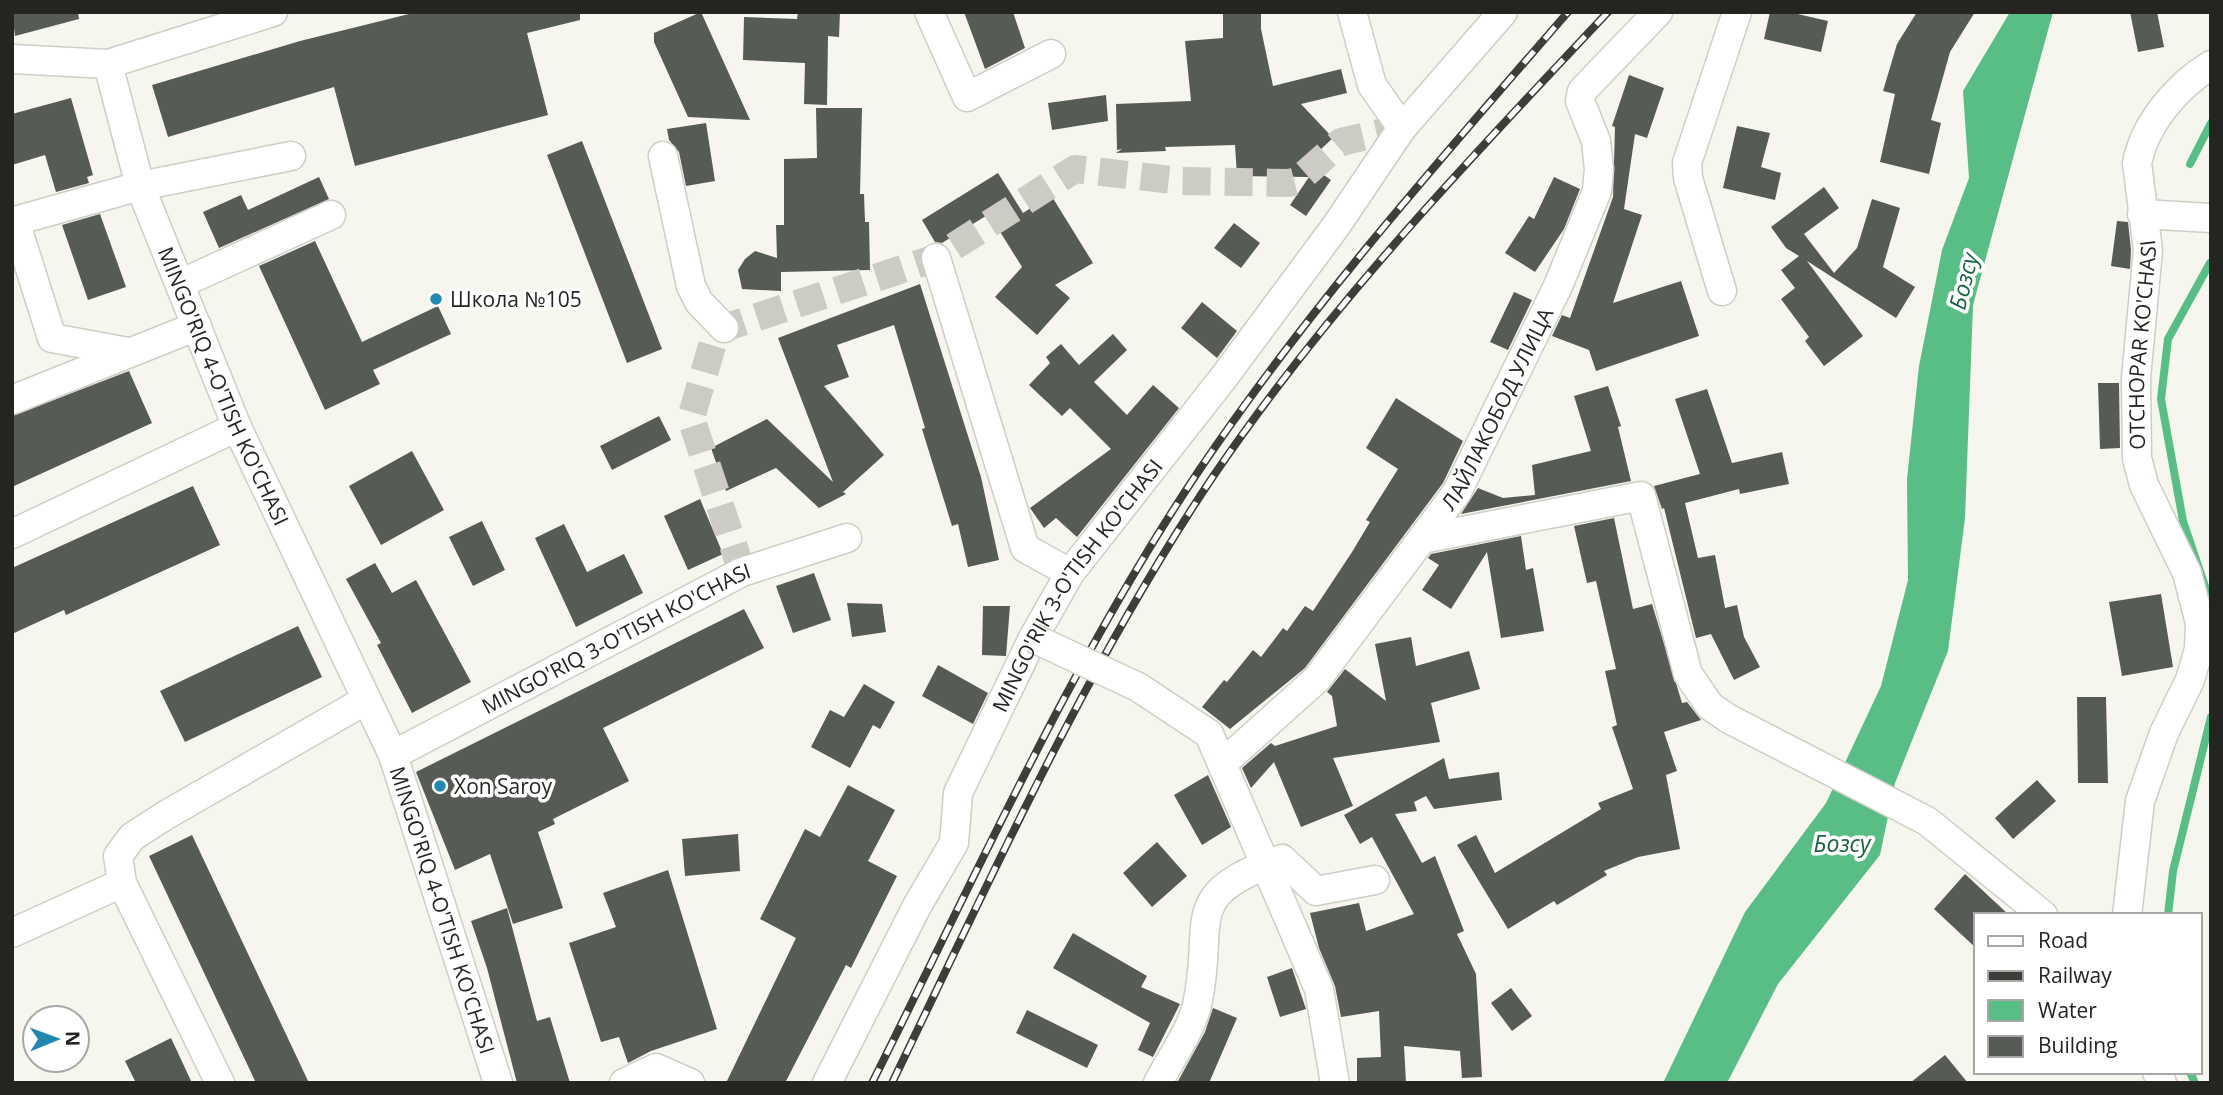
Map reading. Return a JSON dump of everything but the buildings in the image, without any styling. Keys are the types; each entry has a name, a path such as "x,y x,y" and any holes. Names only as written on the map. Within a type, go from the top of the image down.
{"street":[{"path":"12,59 108,64 273,12"},
{"path":"929,12 967,97 1051,54"},
{"path":"1352,12 1372,85 1402,128"},
{"name":"MINGO'RIK 3-O'TISH KO'CHASI","path":"827,1083 917,906 954,843 958,793 1032,638 1070,573 1240,355 1336,226 1402,128 1503,12"},
{"name":"ЛАЙЛАКОБОД УЛИЦА","path":"1223,763 1317,679 1457,492 1558,286 1597,191 1599,169 1596,141 1580,101 1582,91 1658,12"},
{"path":"1722,291 1688,178 1687,163 1737,12"},
{"name":"MINGO'RIQ 4-O'TISH KO'CHASI","path":"108,64 140,186 237,427 393,755 498,1083"},
{"name":"OTCHOPAR KO'CHASI","path":"2127,913 2140,801 2164,733 2190,680 2199,649 2200,623 2187,573 2144,485 2137,458 2136,378 2148,250 2137,163 2145,139 2176,94 2211,65"},
{"path":"128,352 52,338 15,221 140,186 291,156"},
{"path":"663,156 691,286 699,302 724,328"},
{"path":"2142,214 2211,218"},
{"path":"180,284 331,215"},
{"path":"936,258 1025,548 1070,573"},
{"path":"12,400 197,326"},
{"path":"12,534 237,427"},
{"path":"1422,538 1642,496 1688,674 1710,706 1729,719 1927,821 2041,913"},
{"name":"MINGO'RIQ 3-O'TISH KO'CHASI","path":"393,755 742,572 847,538"},
{"path":"1032,638 1138,687 1209,734 1319,989 1335,1083"},
{"path":"220,1083 122,883 118,856 132,837 366,700"},
{"path":"1158,1083 1196,1009 1204,965 1203,925 1210,902 1227,885 1264,865 1282,859 1315,891 1375,880"},
{"path":"12,933 122,883"},
{"path":"624,1083 656,1068 690,1083"}],"water":[{"name":"Бозсу","path":"2010,12 2053,12 1973,305 1965,518 1948,651 1895,783 1880,855 1778,984 1727,1083 1663,1083 1745,912 1826,803 1881,686 1908,580 1907,479 1919,366 1942,250 1969,178 1963,91"}],"waterway":[{"path":"2190,164 2211,123"},
{"path":"2210,263 2168,339 2161,399 2183,521 2211,604"},
{"path":"2168,913 2173,871 2211,717"},
{"path":"2191,1074 2195,1083"}],"tunnel":[{"path":"742,572 691,418 714,339 724,328 936,258 1075,169 1181,181 1289,183 1297,181 1341,142 1402,128"}],"railway":[{"path":"872,1083 987,848 1067,693 1153,542 1200,469 1331,292 1568,12"},
{"path":"892,1083 1003,852 1081,699 1122,624 1212,478 1256,415 1351,295 1452,180 1608,12"}],"place":[{"name":"Школа №105","path":"436,299"},
{"name":"Xon Saroy","path":"440,786"}]}
